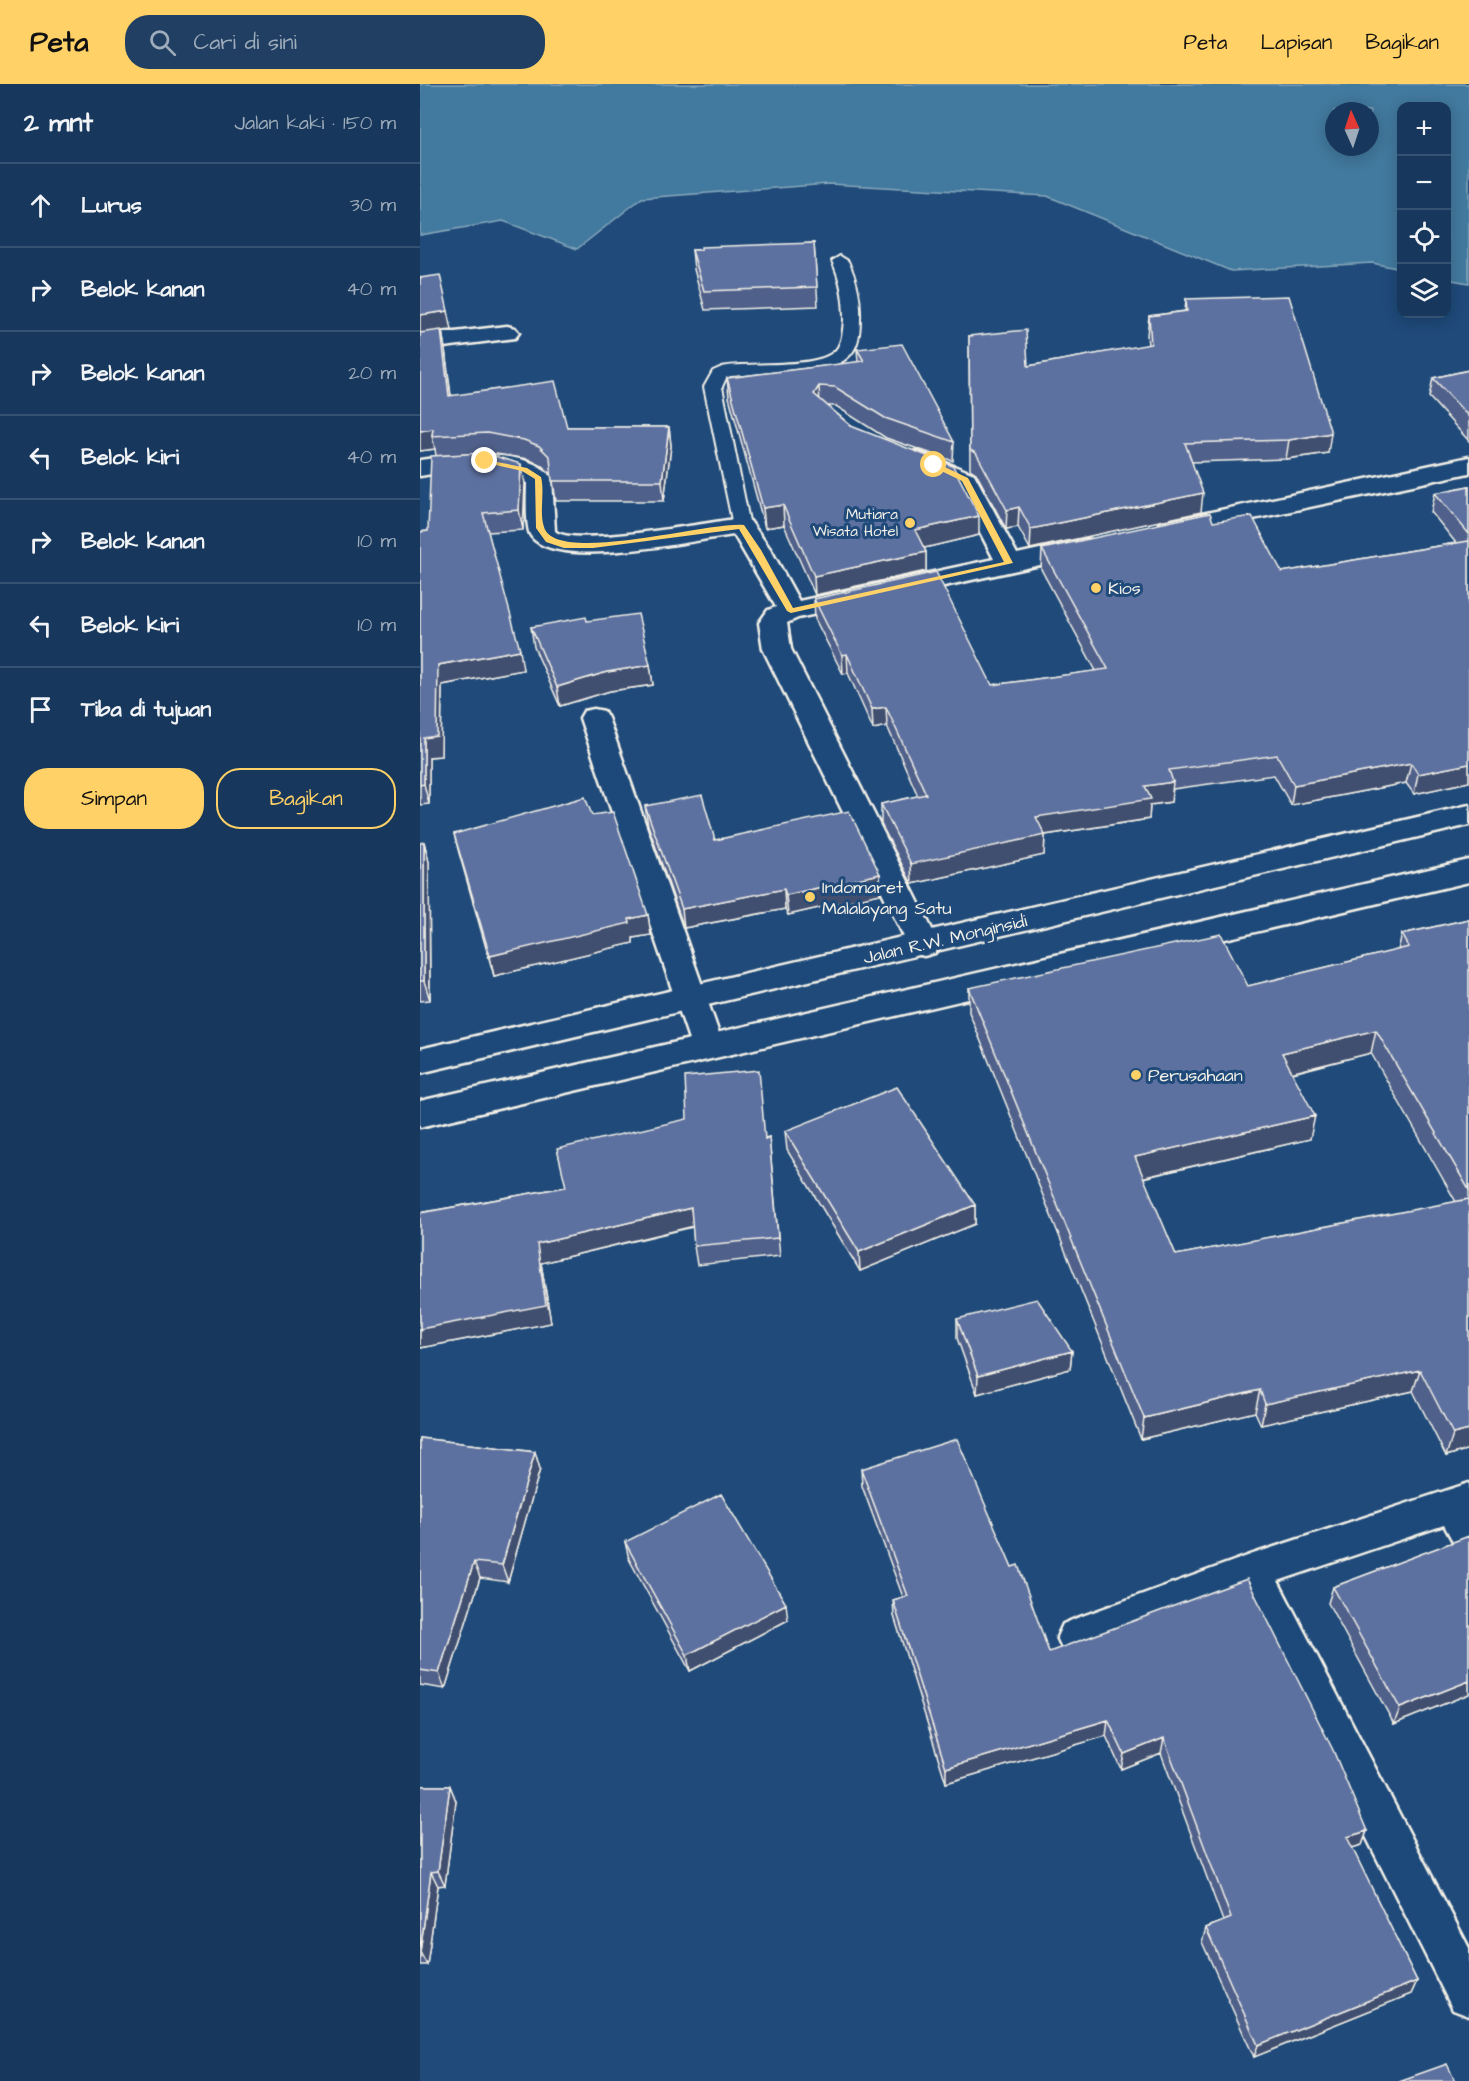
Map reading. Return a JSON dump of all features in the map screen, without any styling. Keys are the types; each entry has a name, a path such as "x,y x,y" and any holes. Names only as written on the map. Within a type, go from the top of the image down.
{"main road":[{"path":"420,344 507,333"},
{"path":"893,452 955,472 965,479 1009,563"},
{"path":"420,468 485,461 524,469 538,478 542,533 549,540 564,546 593,546 741,526 758,550 791,611"},
{"path":"1147,534 1469,465"},
{"path":"924,945 777,649 773,623 778,616 791,611 1112,541"},
{"path":"594,718 707,1045"},
{"name":"Jalan R.W. Monginsidi","path":"435,1057 690,996 924,945 1469,815"},
{"path":"435,1110 707,1045 1469,871"},
{"path":"1077,1637 1253,1572 1464,1512"},
{"path":"1253,1572 1469,1994"}],"lane":[{"path":"741,526 715,404 715,381 719,375 728,371 820,364 835,360 845,351 852,327 853,294 840,261"}],"water":[{"path":"420,84 1469,84 1469,283 1451,280 1451,102 1397,102 1397,268 1372,263 1231,271 1047,196 829,184 642,198 577,249 503,221 420,235"}],"building":[{"path":"814,243 817,287 704,291 692,250 701,250 701,247"},
{"path":"440,275 448,311 420,315 420,278"},
{"path":"1289,296 1331,433 1289,440 1185,443 1203,493 1031,529 1019,507 1007,510 976,453 970,450 969,336 1026,330 1028,366 1151,344 1149,316 1187,311 1186,299"},
{"path":"441,330 449,396 555,381 567,427 669,427 662,481 552,481 550,457 539,446 524,440 487,433 432,436 433,429 420,431 420,333"},
{"path":"902,344 954,442 885,418 835,387 819,386 814,394 851,426 953,466 979,516 915,530 926,552 814,576 783,505 763,508 727,378 864,361 857,349"},
{"path":"1469,370 1469,417 1433,378"},
{"path":"484,453 521,464 519,510 483,513 520,650 438,665 437,736 424,738 424,784 420,785 420,532 428,531 431,456"},
{"path":"1469,486 1469,534 1435,493"},
{"path":"1210,513 1213,522 1252,516 1282,572 1469,541 1469,764 1418,774 1411,763 1294,785 1277,755 1169,770 1173,782 1145,786 1151,799 1036,817 1045,835 911,864 881,804 926,794 886,707 872,709 847,654 842,655 814,599 936,572 992,685 1108,669 1042,549"},
{"path":"638,614 650,665 607,672 557,687 531,627 586,617 587,621"},
{"path":"702,795 715,840 849,811 880,874 786,895 784,889 682,909 645,806"},
{"path":"585,797 592,815 613,812 648,915 629,919 630,923 490,956 454,834"},
{"path":"424,842 424,981 420,981 420,843"},
{"path":"1469,919 1469,1190 1376,1030 1282,1053 1315,1116 1135,1157 1176,1255 1469,1199 1469,1430 1453,1434 1420,1370 1265,1404 1260,1390 1144,1418 969,988 1221,934 1248,986 1409,947 1402,934"},
{"path":"759,1070 765,1139 769,1137 778,1238 694,1246 691,1208 537,1244 546,1305 420,1329 420,1213 566,1187 557,1149 687,1119 685,1077"},
{"path":"897,1087 975,1205 859,1252 785,1131"},
{"path":"1037,1299 1072,1351 978,1376 957,1319"},
{"path":"420,1438 535,1452 502,1565 474,1562 439,1673 420,1670"},
{"path":"957,1439 1012,1567 1018,1565 1049,1652 1247,1579 1333,1750 1367,1831 1347,1837 1417,1981 1258,2045 1206,1928 1231,1918 1164,1738 1124,1754 1108,1720 946,1768 893,1600 908,1596 861,1469"},
{"path":"721,1494 786,1604 687,1655 625,1542"},
{"path":"1469,1536 1469,1681 1400,1708 1333,1587"},
{"path":"420,1786 450,1786 438,1871 431,1872 420,1952"},
{"path":"1447,2064 1455,2081 1399,2081"}],"place":[{"name":"Mutiara Wisata Hotel","path":"910,523"},
{"name":"Kios","path":"1096,588"},
{"name":"Indomaret Malalayang Satu","path":"810,897"},
{"name":"Perusahaan","path":"1136,1075"}],"route":[{"path":"485,461 524,469 538,478 540,528 549,540 564,546 593,546 741,526 758,550 791,611 1009,563 965,479 955,472 934,465"}]}
